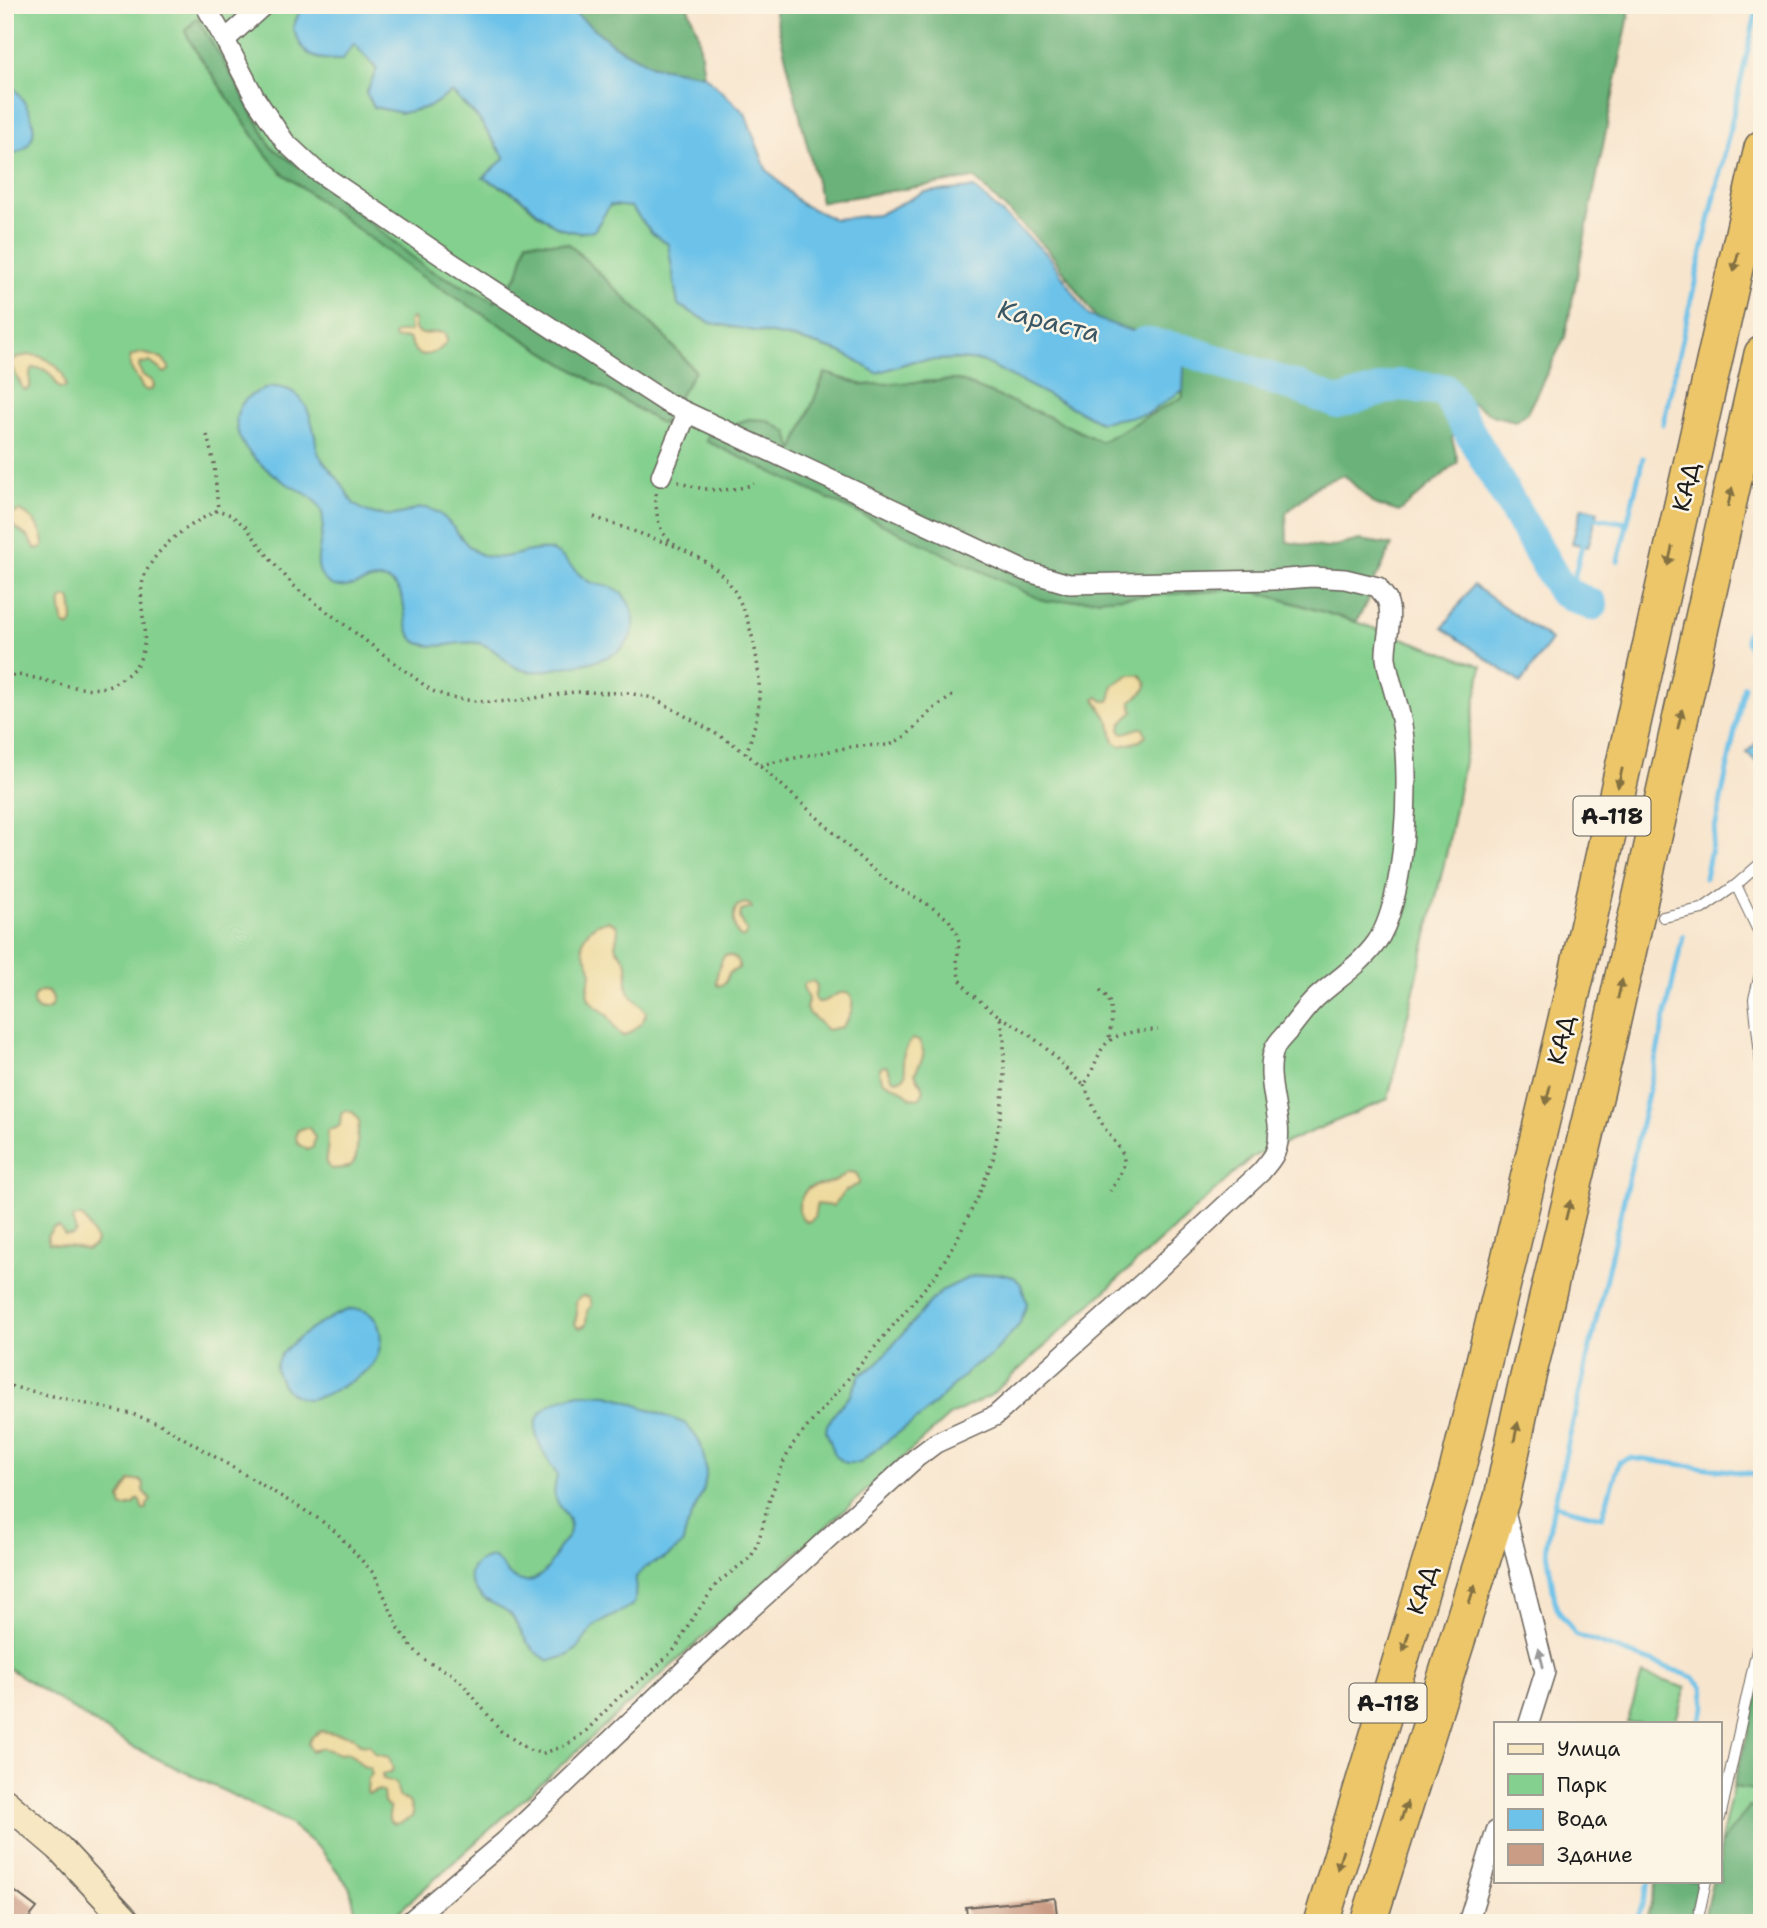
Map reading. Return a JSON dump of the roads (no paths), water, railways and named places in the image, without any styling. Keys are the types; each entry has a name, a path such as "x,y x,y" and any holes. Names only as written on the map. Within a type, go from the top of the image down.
{"highway":[{"name":"КАД","path":"1321,1923 1450,1496 1490,1338 1577,973 1762,148"},
{"name":"КАД","path":"1368,1923 1502,1499 1522,1402 1605,1056 1762,354"}],"main road":[{"path":"5,1802 60,1848 129,1923"}],"street":[{"path":"205,5 255,98 285,142 314,169 474,278 667,403 687,413 1025,571 1069,584 1312,577 1345,579 1378,587 1388,601 1387,660 1402,722 1407,758 1406,805 1396,887 1387,922 1376,943 1355,966 1315,999 1274,1048 1270,1065 1279,1133 1276,1151 1261,1172 995,1416 936,1443 916,1458 714,1642 505,1841 408,1923"},
{"path":"225,40 264,5"},
{"path":"661,475 687,413"},
{"path":"1502,1499 1545,1672 1529,1722"},
{"path":"1468,1923 1494,1838"}],"lane":[{"path":"1662,917 1702,909 1737,885 1762,862"},
{"path":"1737,885 1762,939"},
{"path":"1762,966 1754,999 1762,1073"},
{"path":"1722,1809 1762,1627"},
{"path":"1697,1923 1706,1882"}],"water":[{"path":"302,5 565,5 615,46 652,66 704,75 745,113 766,169 801,204 834,219 878,215 924,192 974,188 1049,256 1089,316 1185,350 1183,390 1147,414 1100,422 982,361 913,361 877,373 841,352 798,339 711,323 678,305 668,244 652,233 631,207 610,205 594,231 580,232 560,228 514,193 483,178 505,158 478,118 452,92 429,107 402,113 374,107 366,93 377,69 354,44 342,60 316,58 305,51 293,28"},
{"path":"5,77 29,110 34,129 32,139 26,147 5,157"},
{"path":"271,387 290,390 307,408 320,457 354,504 368,512 381,515 400,514 420,508 430,509 445,518 470,547 485,556 502,557 540,550 560,555 584,579 616,589 626,598 632,608 634,624 625,645 608,657 597,660 537,672 527,671 514,666 492,649 478,643 431,646 415,641 410,635 400,592 388,581 371,580 344,587 327,582 318,566 323,525 319,506 308,495 284,482 259,462 244,445 236,426 239,410 245,400"},
{"path":"1582,507 1598,511 1588,547 1572,543"},
{"path":"1473,585 1551,640 1521,683 1443,628"},
{"path":"1762,736 1762,767 1747,753"},
{"path":"995,1273 1014,1277 1021,1284 1027,1304 1019,1325 990,1357 973,1366 923,1415 860,1463 846,1463 836,1457 826,1431 827,1425 850,1396 860,1375 876,1365 943,1290 970,1277"},
{"path":"351,1309 370,1314 379,1327 381,1343 372,1365 353,1380 318,1397 305,1399 289,1392 277,1372 279,1358 307,1332"},
{"path":"580,1394 619,1398 686,1424 700,1442 706,1476 682,1545 664,1559 645,1568 636,1577 635,1602 594,1626 578,1648 569,1655 550,1661 532,1648 508,1612 480,1595 470,1576 473,1566 492,1557 511,1576 518,1580 532,1580 549,1566 567,1537 570,1530 569,1521 554,1494 557,1475 540,1446 536,1424 539,1416 551,1404"}],"waterway":[{"path":"1663,424 1758,5"},
{"name":"Караста","path":"1144,343 1185,350 1338,403 1398,385 1445,390 1562,591 1592,605"},
{"path":"1618,561 1643,458"},
{"path":"1596,518 1627,523"},
{"path":"1570,595 1582,545"},
{"path":"1705,878 1744,686"},
{"path":"1683,936 1546,1546 1556,1607 1575,1634 1693,1677 1703,1687 1705,1705 1699,1722"},
{"path":"1554,1505 1602,1517 1619,1462 1630,1458 1762,1475"},
{"path":"1636,1923 1650,1882"}]}
